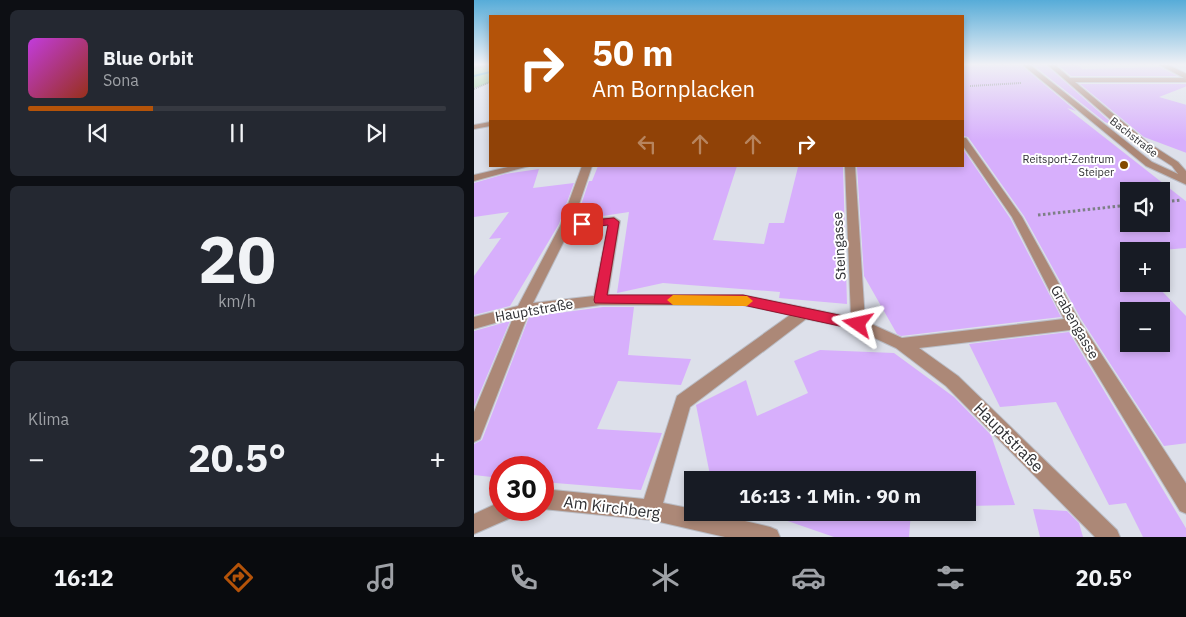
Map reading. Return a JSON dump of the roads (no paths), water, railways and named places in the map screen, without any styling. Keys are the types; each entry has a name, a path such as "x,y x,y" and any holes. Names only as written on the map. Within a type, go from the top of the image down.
{"street":[{"name":"Bachstraße","path":"1056,90 1149,164 1186,181"},
{"name":"Bachstraße","path":"1082,90 1144,144 1175,164 1186,181"},
{"path":"474,127 489,124"},
{"name":"Grabengasse","path":"964,141 1017,217 1074,324 1186,504"},
{"path":"474,178 521,167"},
{"path":"474,433 522,310 566,226 588,167"},
{"name":"Steingasse","path":"850,167 858,324"},
{"path":"566,226 614,222 600,300"},
{"name":"Hauptstraße","path":"474,323 522,310 600,300 743,300 858,324 901,344 952,381 1110,537"},
{"path":"651,510 683,402 804,313"},
{"path":"901,344 1074,324"},
{"name":"Am Kirchberg","path":"554,500 651,510 770,537"},
{"path":"474,524 489,517"}],"place":[{"name":"Reitsport-Zentrum Steiper","path":"1124,165"}]}
